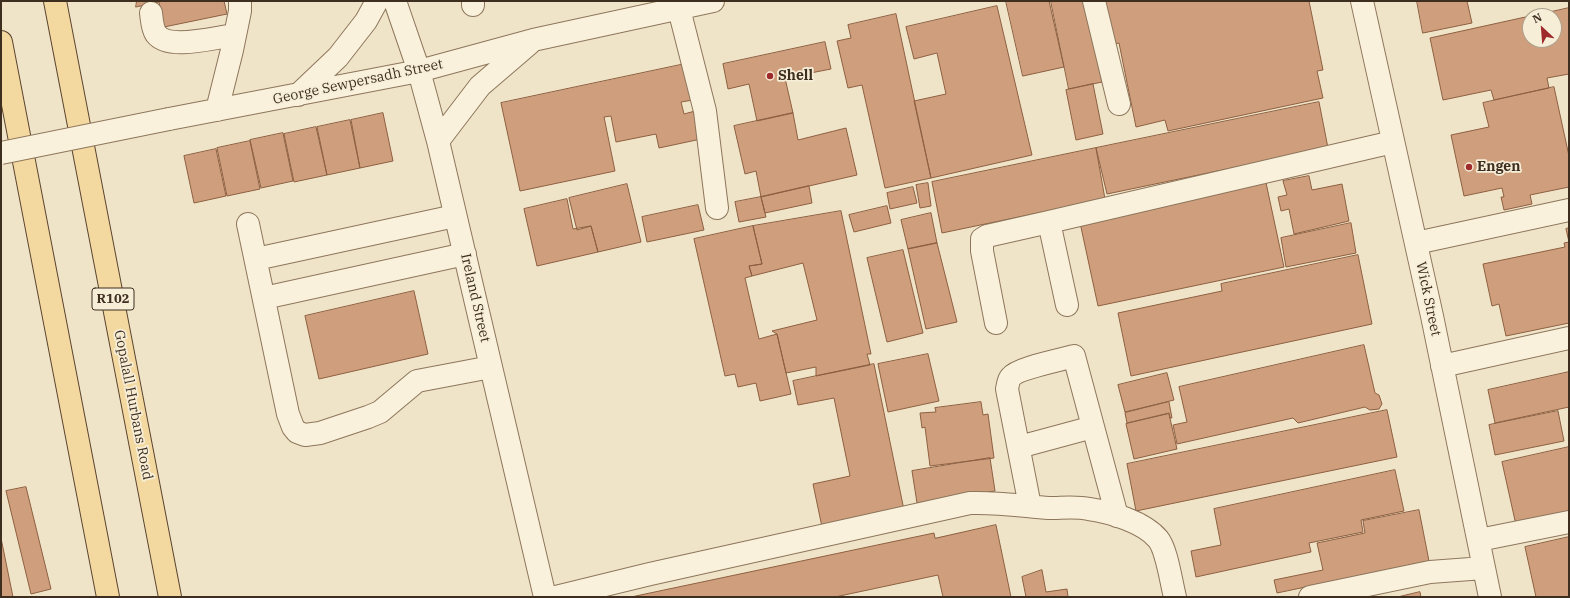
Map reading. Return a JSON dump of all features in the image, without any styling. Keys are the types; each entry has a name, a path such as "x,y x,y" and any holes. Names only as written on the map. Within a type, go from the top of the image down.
{"main road":[{"name":"Gopalall Hurbans Road","path":"55,1 170,597"},
{"path":"1,42 108,597"}],"street":[{"path":"217,110 240,11 240,1"},
{"path":"298,95 338,57 366,21 377,1"},
{"name":"Ireland Street","path":"395,1 419,71 438,141 545,597"},
{"name":"George Sewpersadh Street","path":"1,153 419,71 533,40 713,1"},
{"path":"1094,1 1119,104"},
{"name":"Wick Street","path":"1362,1 1416,243 1490,597"},
{"path":"679,9 706,111 717,208"},
{"path":"151,13 153,27 156,34 161,39 168,42 178,43 235,34"},
{"path":"438,141 480,86 533,40"},
{"path":"996,323 982,251 982,239 987,236 1393,142"},
{"path":"1416,243 1569,210"},
{"path":"256,258 455,216"},
{"path":"1049,222 1068,306"},
{"path":"248,224 288,414 293,427 297,432 305,435 320,433 368,418 380,412 417,382 491,367"},
{"path":"264,298 465,254"},
{"path":"1442,366 1569,338"},
{"path":"1030,506 1007,389 1010,377 1019,371 1074,356 1117,516"},
{"path":"1019,447 1093,427"},
{"path":"556,597 650,574 970,503 991,502 1030,506 1088,508 1117,516 1139,525 1158,539 1163,548 1175,597"},
{"path":"1479,540 1569,522"},
{"path":"1310,597 1430,572 1484,568"}],"building":[{"path":"137,1 224,1 227,14 164,27 159,2 136,7"},
{"path":"1006,1 1049,1 1064,67 1023,76"},
{"path":"1051,1 1085,1 1102,82 1069,89"},
{"path":"1100,1 1309,1 1323,70 1317,71 1323,98 1168,131 1165,120 1136,127 1119,43 1109,45"},
{"path":"1417,1 1467,1 1472,23 1423,33"},
{"path":"997,6 1032,155 931,178 914,101 946,94 937,53 914,59 906,27"},
{"path":"1569,8 1569,74 1547,78 1549,88 1494,100 1491,90 1443,100 1430,38 1522,18 1522,48 1562,48 1562,10"},
{"path":"896,14 931,178 885,188 862,85 848,88 837,41 851,38 848,25"},
{"path":"825,42 831,69 785,78 793,113 757,121 749,84 728,89 723,64"},
{"path":"685,64 693,100 681,102 684,114 695,111 701,139 659,148 656,134 616,142 611,116 604,117 615,171 520,191 501,103"},
{"path":"1093,84 1103,134 1076,140 1066,90"},
{"path":"1554,87 1569,156 1569,187 1530,195 1532,204 1504,210 1501,197 1504,197 1502,188 1464,196 1451,135 1489,127 1483,103"},
{"path":"1319,102 1328,148 1107,194 1096,148"},
{"path":"383,113 393,161 360,168 351,120"},
{"path":"793,113 798,140 846,128 857,175 761,197 756,171 745,174 734,126"},
{"path":"350,120 360,168 327,175 317,127"},
{"path":"316,127 327,175 294,182 284,134"},
{"path":"283,133 293,181 261,188 250,140"},
{"path":"250,141 260,189 227,196 217,148"},
{"path":"1096,148 1105,199 942,233 932,182"},
{"path":"216,149 226,196 194,203 184,156"},
{"path":"1309,176 1312,190 1342,184 1349,221 1294,234 1289,209 1281,211 1278,197 1287,195 1283,181"},
{"path":"1265,178 1284,267 1098,306 1079,218"},
{"path":"928,183 931,206 920,208 916,185"},
{"path":"627,184 641,242 598,252 591,226 577,230 569,198"},
{"path":"809,186 812,203 765,213 761,197"},
{"path":"913,187 917,203 890,209 887,193"},
{"path":"761,197 766,217 739,222 735,202"},
{"path":"567,199 573,229 591,226 598,252 537,266 524,209"},
{"path":"698,205 704,230 647,242 642,217"},
{"path":"887,206 891,223 854,232 849,215"},
{"path":"841,211 871,354 867,354 870,365 816,376 816,367 786,373 777,334 772,331 817,320 803,263 752,276 749,266 762,264 753,226"},
{"path":"931,213 937,243 908,249 901,220"},
{"path":"1351,223 1356,253 1286,267 1281,238"},
{"path":"753,226 762,264 749,266 752,276 745,278 759,339 777,334 791,394 760,401 756,383 738,387 735,374 725,376 694,239"},
{"path":"1569,228 1569,242 1566,229"},
{"path":"1569,242 1569,323 1506,336 1499,304 1492,306 1483,264 1565,247 1564,243"},
{"path":"937,243 957,322 926,329 908,249"},
{"path":"903,250 923,333 887,342 867,258"},
{"path":"1358,255 1372,324 1131,376 1118,313 1222,291 1221,284"},
{"path":"414,291 428,354 319,379 305,316"},
{"path":"1364,345 1375,393 1379,395 1382,404 1379,409 1370,410 1365,407 1298,423 1293,418 1177,444 1173,425 1187,422 1179,387"},
{"path":"928,354 939,401 888,412 878,364"},
{"path":"874,364 904,510 822,527 813,484 850,476 834,398 798,405 793,381"},
{"path":"1569,372 1569,407 1495,423 1488,390"},
{"path":"1167,373 1174,400 1125,412 1118,385"},
{"path":"981,402 983,415 988,414 994,458 930,466 925,427 922,428 920,413 936,412 935,408"},
{"path":"1169,402 1172,418 1170,418 1169,413 1127,423 1125,413"},
{"path":"1387,410 1397,457 1136,511 1127,464"},
{"path":"1558,411 1564,441 1495,455 1489,425"},
{"path":"1169,414 1177,449 1134,459 1126,424"},
{"path":"1569,447 1569,514 1516,525 1502,462"},
{"path":"990,458 995,491 917,503 912,471"},
{"path":"1395,470 1404,511 1361,520 1363,532 1309,543 1311,552 1196,577 1191,551 1221,545 1214,509"},
{"path":"26,487 51,589 31,594 6,491"},
{"path":"1419,510 1429,561 1277,593 1274,580 1323,570 1317,543 1365,533 1363,521"},
{"path":"996,525 1011,597 943,597 938,575 835,597 631,597 934,533 935,538"},
{"path":"1569,537 1569,597 1536,597 1525,547"},
{"path":"1,538 13,597 1,597"},
{"path":"1042,570 1046,592 1067,589 1068,597 1026,597 1022,577"},
{"path":"1420,592 1421,597 1398,597"}],"place":[{"name":"Shell","path":"770,76"},
{"name":"Engen","path":"1469,167"}]}
